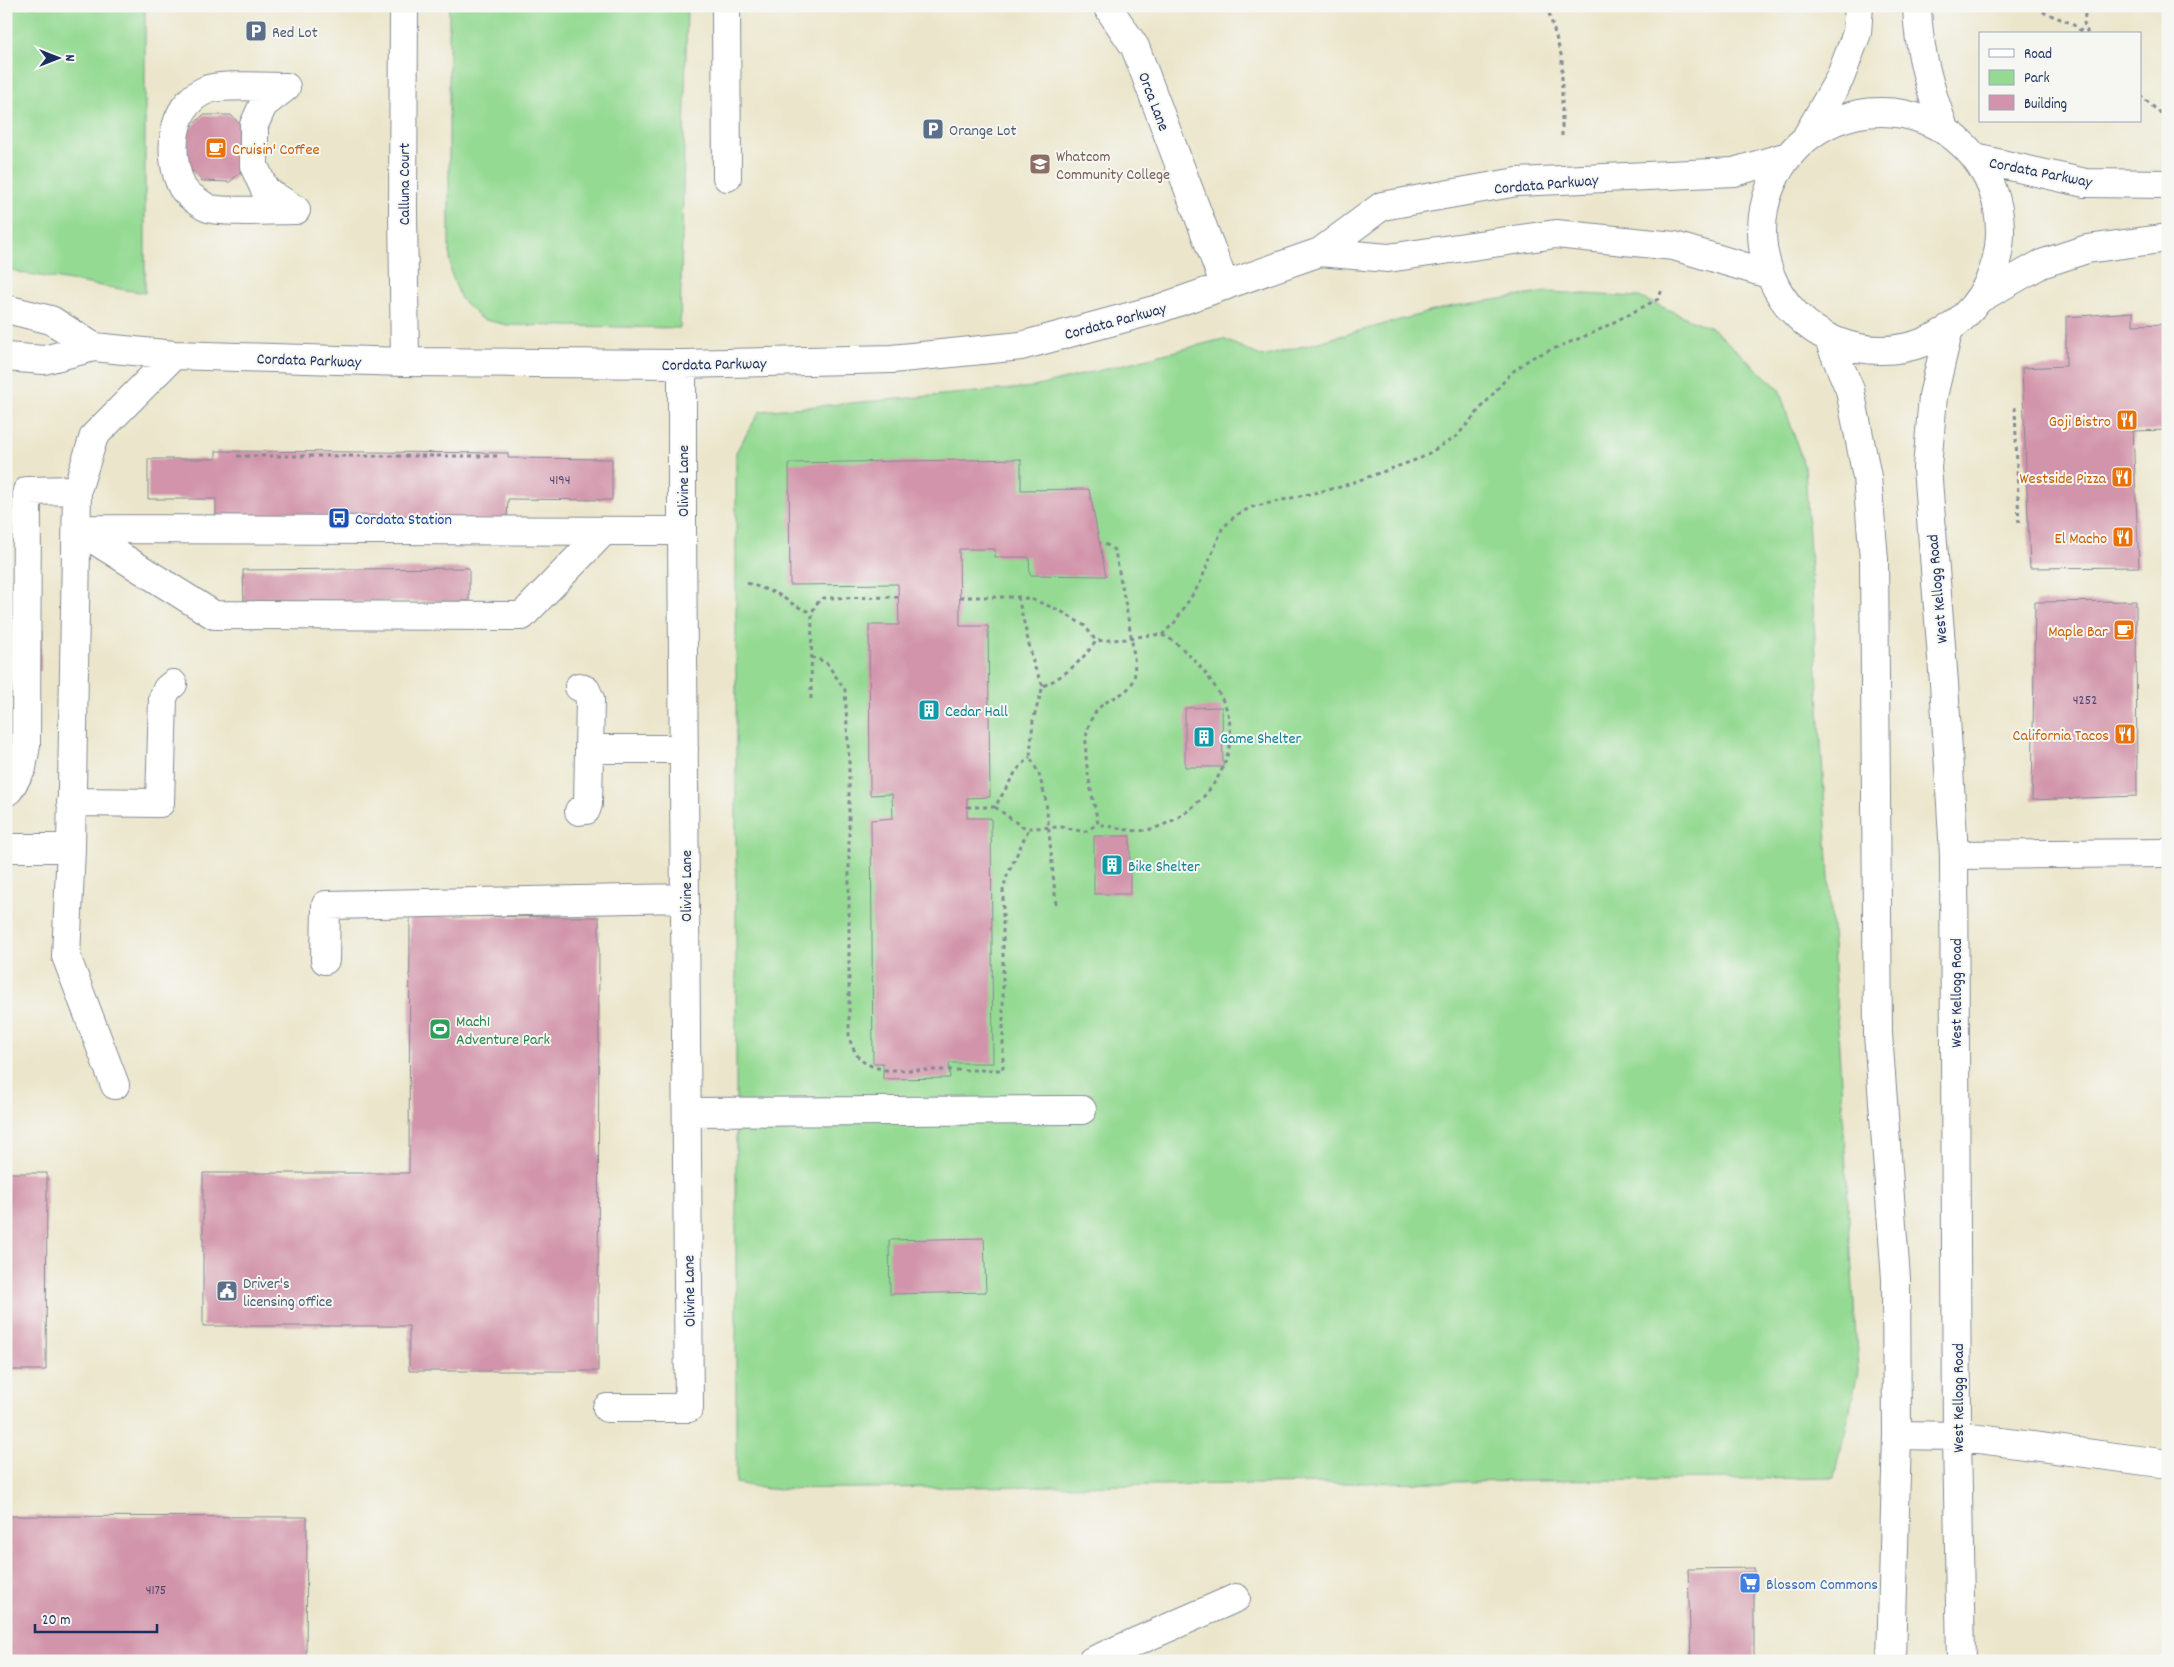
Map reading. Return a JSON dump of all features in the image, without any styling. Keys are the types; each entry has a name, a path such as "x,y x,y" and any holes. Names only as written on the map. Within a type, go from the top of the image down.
{"street":[{"name":"Calluna Court","path":"404,6 403,211 405,362"},
{"path":"726,6 727,177"},
{"name":"Orca Lane","path":"1107,6 1135,48 1225,286"},
{"path":"1859,6 1857,33 1840,78 1772,182 1763,213 1762,244 1770,274 1793,312 1828,338 1859,348 1890,350 1921,343 1949,328 1979,299 2041,264 2087,249 2168,238"},
{"path":"1917,6 1919,43 1932,95 1945,131"},
{"path":"286,87 263,105 254,125 254,166 265,190 296,210 209,208 182,189 175,165 173,132 186,104 206,89 286,87"},
{"path":"1797,146 1832,122 1860,113 1880,112 1919,118 1945,131 1962,143 1975,158 1993,191 2000,228 1995,265 1979,299"},
{"name":"Cordata Parkway","path":"6,357 44,360 94,347 174,354 405,362 682,364 892,359 1020,346 1158,309 1320,252 1382,206 1517,182 1734,172 1797,146"},
{"name":"Cordata Parkway","path":"1975,158 2085,182 2168,184"},
{"name":"Cordata Parkway","path":"1320,252 1388,258 1556,234 1674,246 1770,274"},
{"name":"Cordata Parkway","path":"6,310 52,320 94,347"},
{"name":"West Kellogg Road","path":"1949,328 1933,396 1927,468 1944,683 1954,855 1957,1436 1961,1661"},
{"path":"1828,338 1850,390 1867,477 1874,559 1878,1034 1896,1279 1897,1435 1891,1661"},
{"path":"115,1085 66,956 77,490 94,436 174,354"},
{"name":"Olivine Lane","path":"607,1408 689,1408 682,364"},
{"path":"6,792 22,768 26,745 27,490 77,490"},
{"path":"77,529 682,532"},
{"path":"77,529 214,615 423,616 522,616 604,531"},
{"path":"71,802 160,802 162,698 167,689 173,684"},
{"path":"579,687 586,690 590,698 588,804 586,810 579,811"},
{"path":"590,748 684,749"},
{"path":"6,848 70,848"},
{"path":"1954,855 2168,853"},
{"path":"325,960 326,905 685,898"},
{"path":"687,1112 1082,1110"},
{"path":"1897,1435 1957,1436 2168,1464"},
{"path":"1092,1661 1236,1598"}],"path":[{"path":"1547,6 1562,58 1562,136"},
{"path":"2037,6 2046,13 2071,23 2083,32"},
{"path":"2086,6 2084,23 2086,32"},
{"path":"2142,97 2168,120"},
{"path":"1162,635 1175,622 1200,583 1222,529 1236,515 1252,507 1340,487 1421,458 1457,436 1511,374 1531,358 1595,332 1658,299 1662,290"},
{"path":"2015,407 2019,527"},
{"path":"237,456 501,456"},
{"path":"1098,824 1085,744 1093,715 1100,706 1120,696 1128,689 1134,678 1135,666 1114,551 1110,546 1100,543"},
{"path":"746,583 776,593 796,606 812,613"},
{"path":"811,699 812,613 816,604 824,598 898,597"},
{"path":"960,597 1018,597 1059,610 1085,626 1096,641"},
{"path":"1018,597 1034,666 1043,686 1034,720 1030,757 1039,774 1046,801 1056,904"},
{"path":"967,807 995,807 1021,826 1029,828 1064,827 1084,832 1098,824 1150,830 1167,823 1195,806 1211,788 1226,762 1231,737 1228,713 1215,687 1196,662 1180,646 1162,635 1096,641"},
{"path":"1043,686 1073,668 1086,656 1096,641"},
{"path":"811,657 826,662 845,690 849,761 850,1038 856,1055 866,1066 885,1070 1004,1070 1004,891 1006,878 1029,828"},
{"path":"995,807 1016,771 1030,757"}],"green space":[{"path":"6,6 145,6 145,293 22,273 6,268"},
{"path":"449,6 687,6 680,328 508,325 481,319 461,299 451,273 449,246"},
{"path":"1547,292 1639,297 1713,329 1779,389 1805,469 1858,1372 1835,1478 768,1489 736,1483 736,452 760,411 1034,387 1223,339 1263,357 1448,307"}],"building":[{"path":"203,115 231,115 250,135 250,162 230,182 202,181 183,161 184,134"},
{"path":"2133,312 2133,325 2168,324 2168,430 2133,431 2139,567 2030,568 2022,368 2066,366 2066,317"},
{"path":"216,451 508,453 508,458 612,459 612,500 508,499 507,520 216,519 216,499 148,499 148,459 216,459"},
{"name":"Cedar Hall","path":"1021,459 1021,490 1089,489 1106,576 1030,575 1029,557 995,557 995,549 959,549 960,626 988,626 990,797 967,798 967,818 991,818 993,1063 949,1063 950,1078 883,1079 883,1063 873,1063 871,820 893,818 892,794 870,795 869,625 899,625 898,584 790,585 789,463"},
{"path":"469,568 469,601 244,603 243,570"},
{"path":"2136,601 2137,796 2032,800 2035,602"},
{"path":"6,632 41,632 41,671 6,671"},
{"name":"Game Shelter","path":"1222,707 1223,767 1185,767 1185,708"},
{"name":"Bike Shelter","path":"1094,836 1130,836 1130,894 1094,894"},
{"path":"410,916 599,917 598,1371 409,1371 409,1326 203,1326 203,1173 409,1173"},
{"path":"6,1173 47,1173 46,1370 6,1370"},
{"path":"984,1238 986,1292 890,1294 889,1240"},
{"path":"6,1516 307,1517 306,1661 6,1661"},
{"path":"1754,1568 1754,1661 1691,1661 1688,1569"}],"place":[{"name":"Red Lot","path":"256,31"},
{"name":"Orange Lot","path":"933,129"},
{"name":"Cruisin' Coffee","path":"216,148"},
{"name":"Whatcom Community College","path":"1040,164"},
{"name":"Goji Bistro","path":"2127,420"},
{"name":"Westside Pizza","path":"2122,477"},
{"name":"Cordata Station","path":"339,518"},
{"name":"El Macho","path":"2123,537"},
{"name":"Maple Bar","path":"2124,630"},
{"name":"Cedar Hall","path":"929,710"},
{"name":"California Tacos","path":"2125,734"},
{"name":"Game Shelter","path":"1204,737"},
{"name":"Bike Shelter","path":"1112,865"},
{"name":"Mach1 Adventure Park","path":"440,1029"},
{"name":"Driver's licensing office","path":"227,1291"},
{"name":"Blossom Commons","path":"1750,1583"}]}
